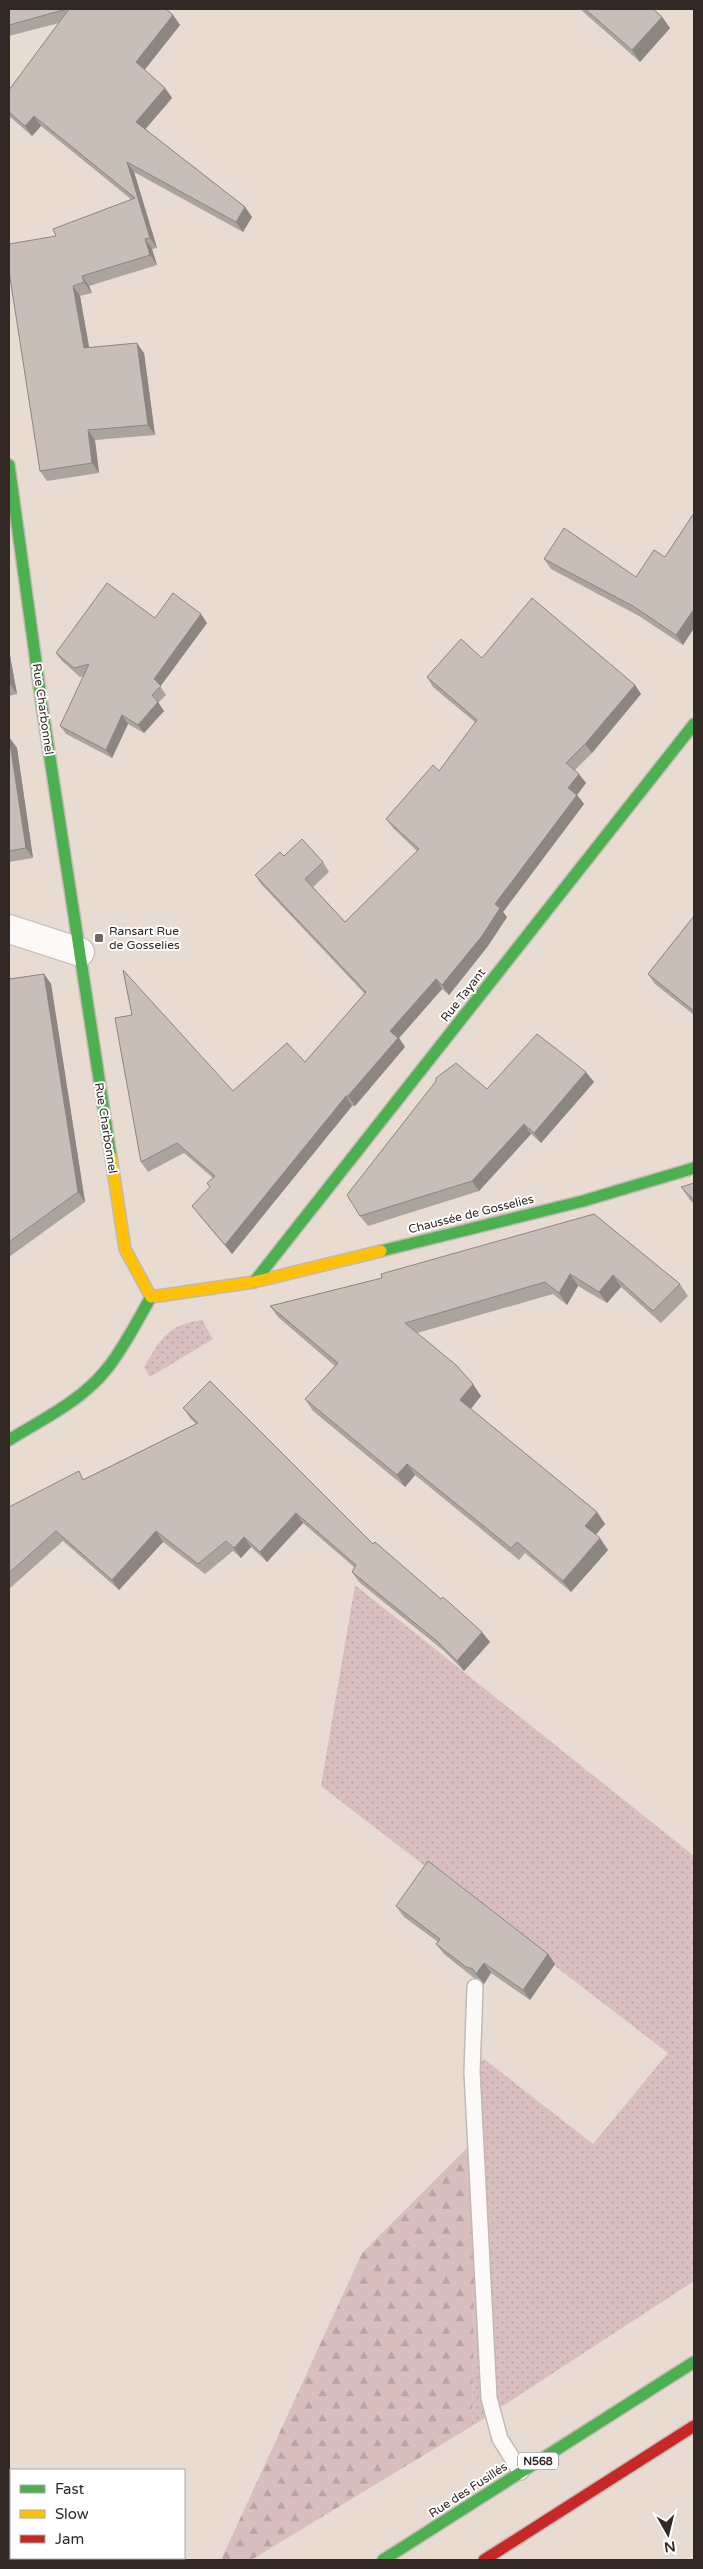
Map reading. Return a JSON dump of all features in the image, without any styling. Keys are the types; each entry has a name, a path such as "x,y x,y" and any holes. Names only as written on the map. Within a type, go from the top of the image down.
{"main road":[{"name":"Rue Charbonnel","path":"9,464 125,1249 151,1297"},
{"name":"Rue Tayant","path":"254,1282 694,724"},
{"name":"Chaussée de Gosselies","path":"151,1297 254,1282 583,1200 694,1168"},
{"path":"9,1440 76,1398 104,1373 151,1297"},
{"name":"Rue des Fusillés","path":"383,2560 694,2362"},
{"path":"484,2560 694,2426"}],"street":[{"path":"9,929 80,952"}],"lane":[{"path":"475,1987 472,2072 489,2398 500,2439 521,2472"}],"green space":[{"path":"202,1320 213,1339 150,1377 144,1367 166,1335 190,1322"},
{"path":"355,1585 694,1856 694,2281 472,2426 476,2156 472,2072 484,2059 593,2144 668,2053 321,1786"},
{"path":"476,2139 472,2426 251,2560 221,2560 362,2253"}],"building":[{"path":"9,9 67,9 9,25"},
{"path":"69,9 166,9 173,15 136,62 165,88 136,122 245,207 236,222 127,162 150,238 145,239 150,255 82,276 84,282 73,286 84,348 137,343 148,425 88,430 92,463 40,471 9,271 9,244 56,236 53,229 135,198 34,116 25,126 9,112 9,90"},
{"path":"585,9 653,9 662,17 632,50"},
{"path":"694,513 694,609 676,635 633,606 544,559 564,528 636,577 654,550 665,557"},
{"path":"107,583 155,618 173,593 201,614 154,679 161,686 152,695 158,702 138,725 122,715 106,750 60,726 89,664 74,668 56,653"},
{"path":"532,598 635,685 585,744 566,763 579,774 568,788 577,795 495,904 500,908 482,936 442,985 436,979 390,1031 398,1038 346,1096 225,1245 192,1206 210,1187 207,1183 215,1176 177,1143 141,1162 115,1018 132,1015 123,970 233,1091 287,1043 305,1062 366,992 255,875 280,852 284,856 302,839 323,862 305,879 345,922 419,849 386,819 433,765 439,771 477,720 427,677 461,639 482,658"},
{"path":"9,737 26,848 9,851"},
{"path":"694,916 694,1011 648,974"},
{"path":"44,974 78,1192 9,1242 9,979"},
{"path":"537,1034 586,1072 534,1133 524,1124 472,1181 360,1216 347,1195 436,1081 436,1078 456,1063 487,1089"},
{"path":"694,1183 694,1200 681,1187"},
{"path":"594,1214 680,1284 653,1311 613,1275 599,1292 570,1274 559,1293 545,1282 405,1323 456,1365 473,1384 460,1400 597,1512 585,1526 600,1538 563,1581 517,1542 511,1548 407,1464 397,1475 305,1399 338,1363 270,1306 382,1278 381,1274"},
{"path":"210,1381 373,1544 375,1542 441,1599 443,1597 482,1632 457,1661 437,1641 352,1572 356,1565 296,1513 260,1552 244,1537 234,1548 226,1541 198,1564 156,1531 112,1580 56,1531 9,1573 9,1507 79,1471 83,1480 198,1423 183,1408"},
{"path":"428,1861 548,1954 523,1990 484,1963 476,1974 473,1969 466,1967 436,1944 440,1939 396,1906"}],"traffic: fast":[{"path":"9,465 42,706 111,1157"},
{"path":"254,1282 694,724"},
{"path":"381,1251 583,1201 694,1168"},
{"path":"9,1440 61,1409 96,1381 119,1353 151,1297"},
{"path":"383,2560 694,2362"}],"traffic: slow":[{"path":"111,1157 125,1249 151,1297"},
{"path":"151,1297 254,1282 381,1251"}],"traffic: jam":[{"path":"484,2560 694,2426"}],"place":[{"name":"Ransart Rue de Gosselies","path":"99,938"}]}
